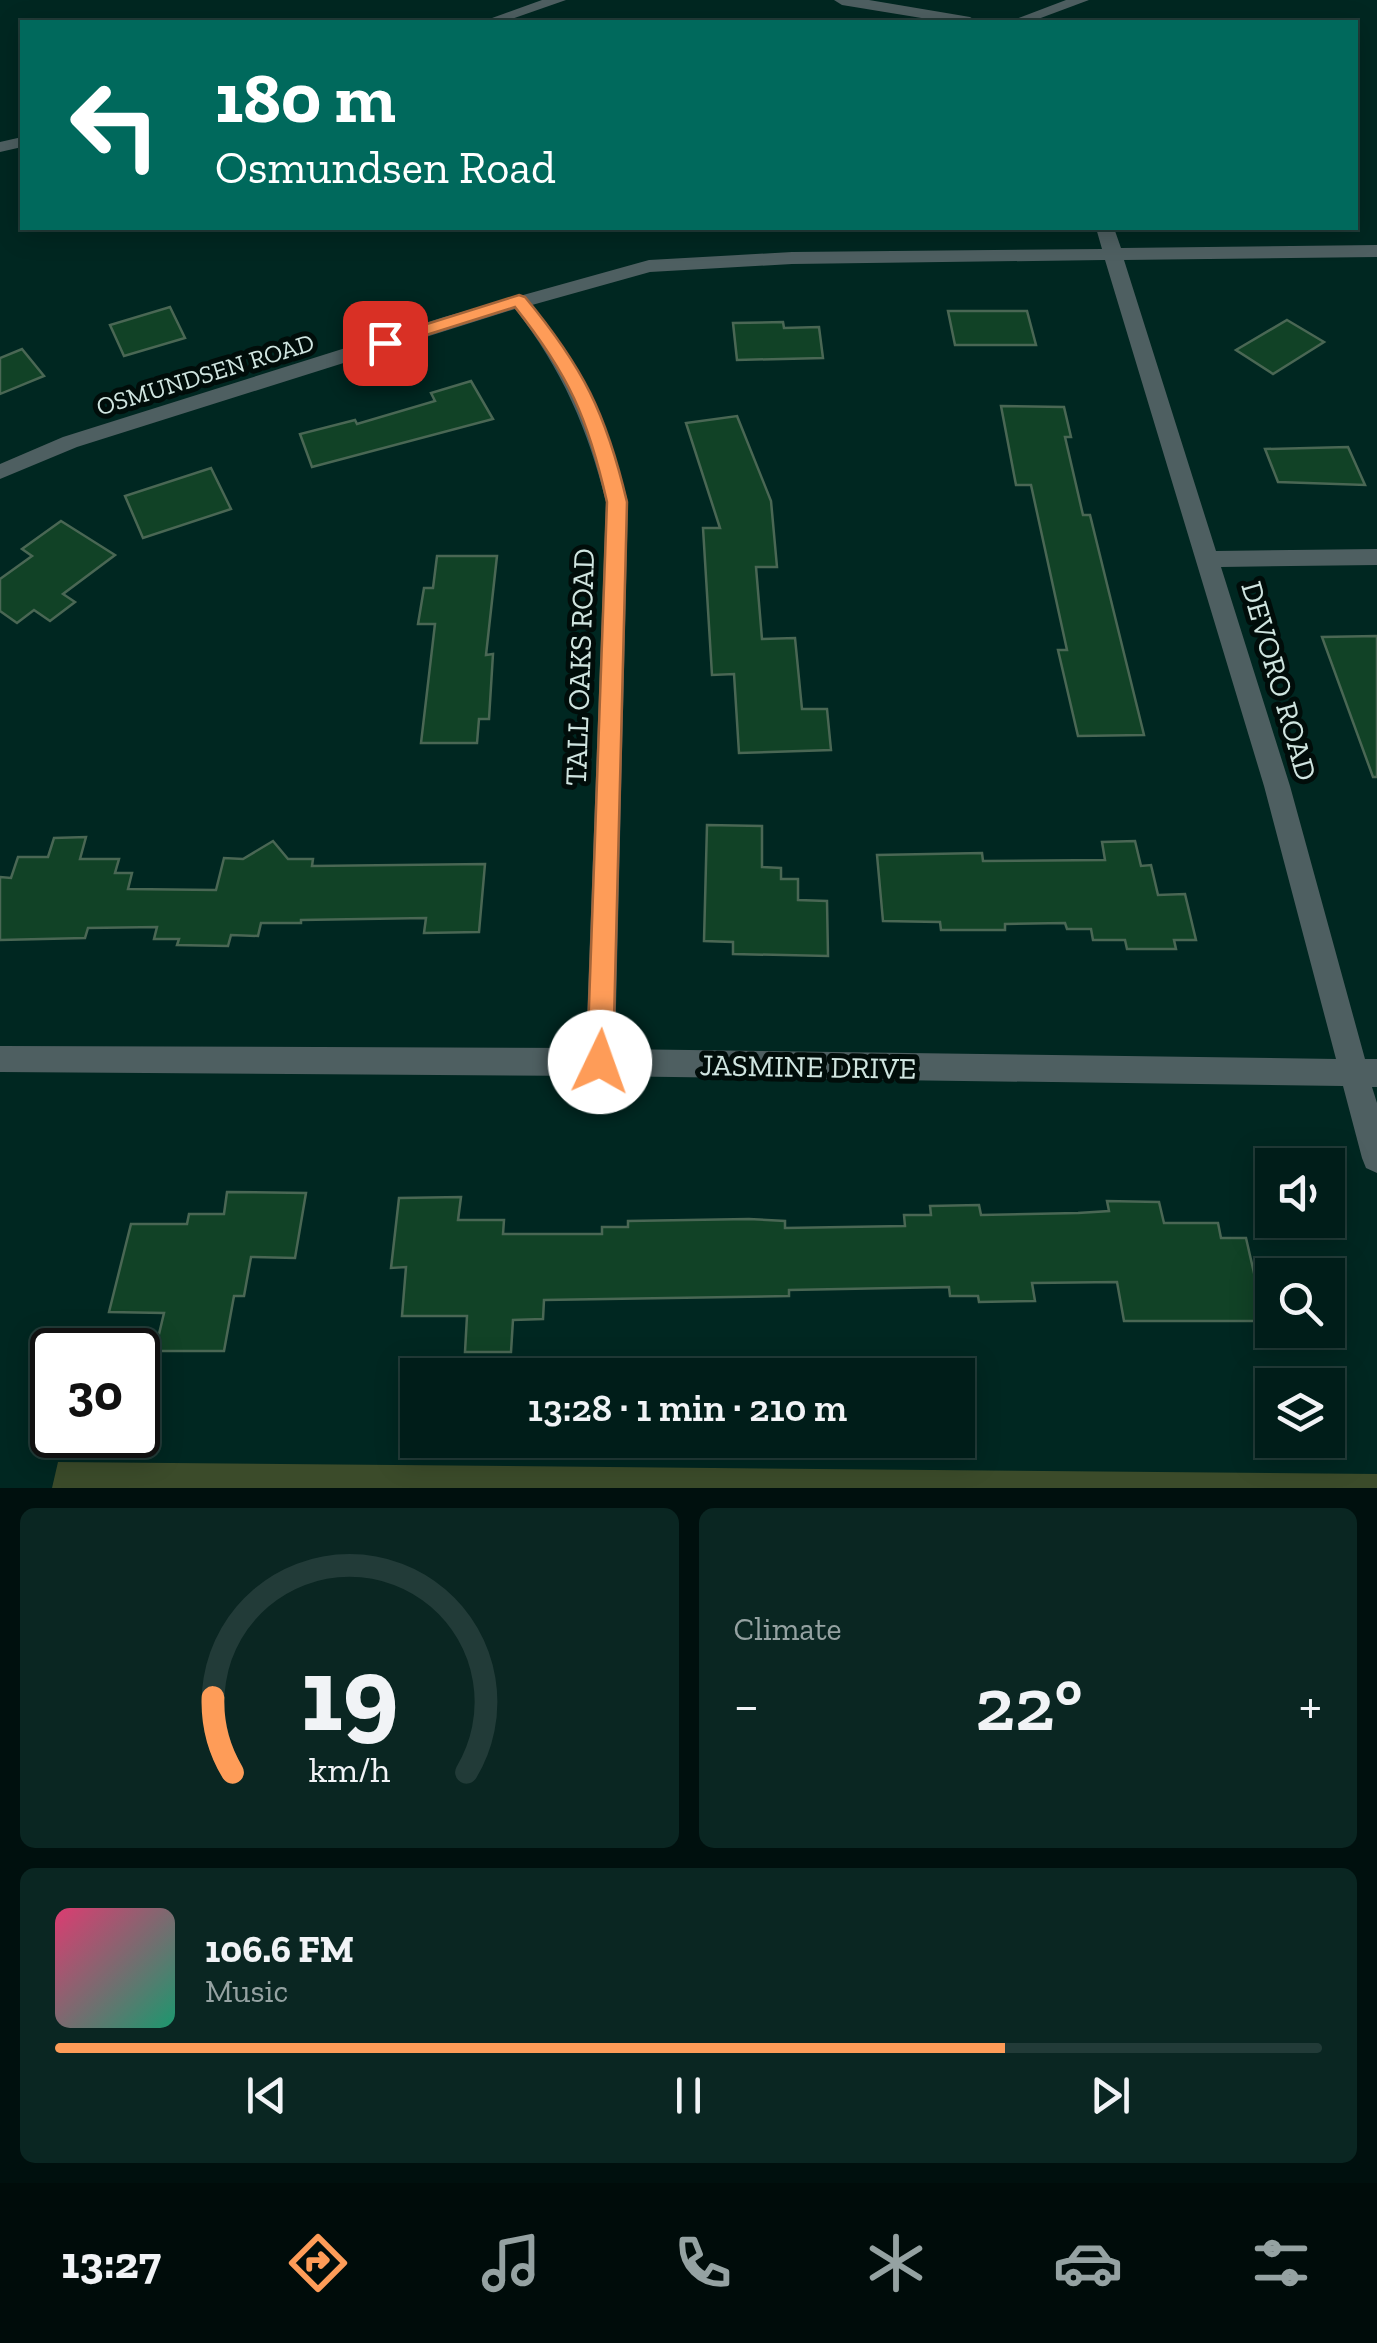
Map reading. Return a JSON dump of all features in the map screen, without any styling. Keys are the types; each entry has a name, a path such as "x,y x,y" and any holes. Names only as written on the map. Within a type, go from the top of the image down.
{"street":[{"path":"494,20 558,0"},
{"path":"842,0 958,20"},
{"path":"1022,20 1081,0"},
{"name":"DEVORO ROAD","path":"1106,230 1366,1074 1377,1158"},
{"name":"OSMUNDSEN ROAD","path":"0,472 70,442 519,300 614,274 688,262 1377,251"},
{"name":"TALL OAKS ROAD","path":"519,300 558,348 579,383 603,440 617,502 600,1062"},
{"path":"1209,559 1377,557"},
{"name":"JASMINE DRIVE","path":"0,1059 600,1062 1366,1074"}],"green space":[{"path":"58,1462 1377,1474 1377,1488 52,1488"}],"building":[{"path":"170,307 185,338 124,356 110,325"},
{"path":"948,311 1027,311 1036,345 955,345"},
{"path":"1287,320 1324,342 1273,374 1236,350"},
{"path":"783,322 784,328 819,327 823,358 737,360 733,323"},
{"path":"22,349 44,376 0,394 0,358"},
{"path":"471,381 493,419 312,467 300,434 355,420 357,424 435,401 431,393"},
{"path":"1001,406 1064,407 1071,437 1065,437 1083,515 1090,515 1144,735 1078,736 1058,650 1067,650 1031,485 1016,485"},
{"path":"737,416 771,501 777,567 756,567 762,639 795,638 802,709 827,709 831,750 739,753 734,674 712,675 703,528 720,528 686,423"},
{"path":"1348,447 1365,485 1278,482 1265,449"},
{"path":"211,468 231,509 143,538 125,496"},
{"path":"61,521 115,555 63,594 75,602 50,621 34,610 17,623 0,611 0,579 32,556 22,549"},
{"path":"437,556 497,556 486,655 493,654 489,719 479,719 477,743 421,743 435,624 418,624 424,588 433,588"},
{"path":"1377,636 1377,777 1373,777 1322,637"},
{"path":"707,825 762,826 762,867 781,868 781,879 798,879 798,900 827,901 828,956 733,954 733,942 704,941"},
{"path":"86,837 80,859 119,859 115,873 132,873 128,889 216,890 224,858 243,859 273,841 288,859 313,859 312,866 485,864 479,932 424,933 426,918 301,920 261,923 258,936 231,935 228,946 177,945 179,939 154,939 157,927 88,928 85,938 0,940 0,877 11,878 18,857 48,857 54,838"},
{"path":"1135,841 1141,866 1151,865 1158,895 1185,894 1196,940 1174,940 1176,949 1127,949 1125,940 1093,940 1091,929 1067,929 1065,923 1005,924 1005,930 941,930 940,922 883,921 877,855 982,853 983,861 1105,860 1102,842"},
{"path":"227,1192 306,1193 295,1258 251,1257 244,1296 234,1296 224,1351 160,1351 164,1313 109,1312 131,1224 187,1224 189,1214 224,1214"},
{"path":"461,1197 458,1220 504,1220 503,1234 602,1234 602,1227 628,1227 628,1221 749,1219 785,1221 785,1228 905,1226 904,1215 931,1215 930,1206 979,1205 981,1215 1109,1211 1107,1201 1159,1202 1164,1223 1218,1223 1221,1238 1246,1238 1255,1277 1255,1321 1124,1321 1117,1282 1032,1283 1035,1301 979,1302 978,1296 950,1296 949,1287 789,1290 789,1296 544,1300 543,1319 513,1320 511,1352 465,1352 467,1316 402,1316 406,1267 391,1268 399,1198"}],"route":[{"path":"385,343 519,300 558,348 579,383 603,440 617,502 600,1062"}]}
